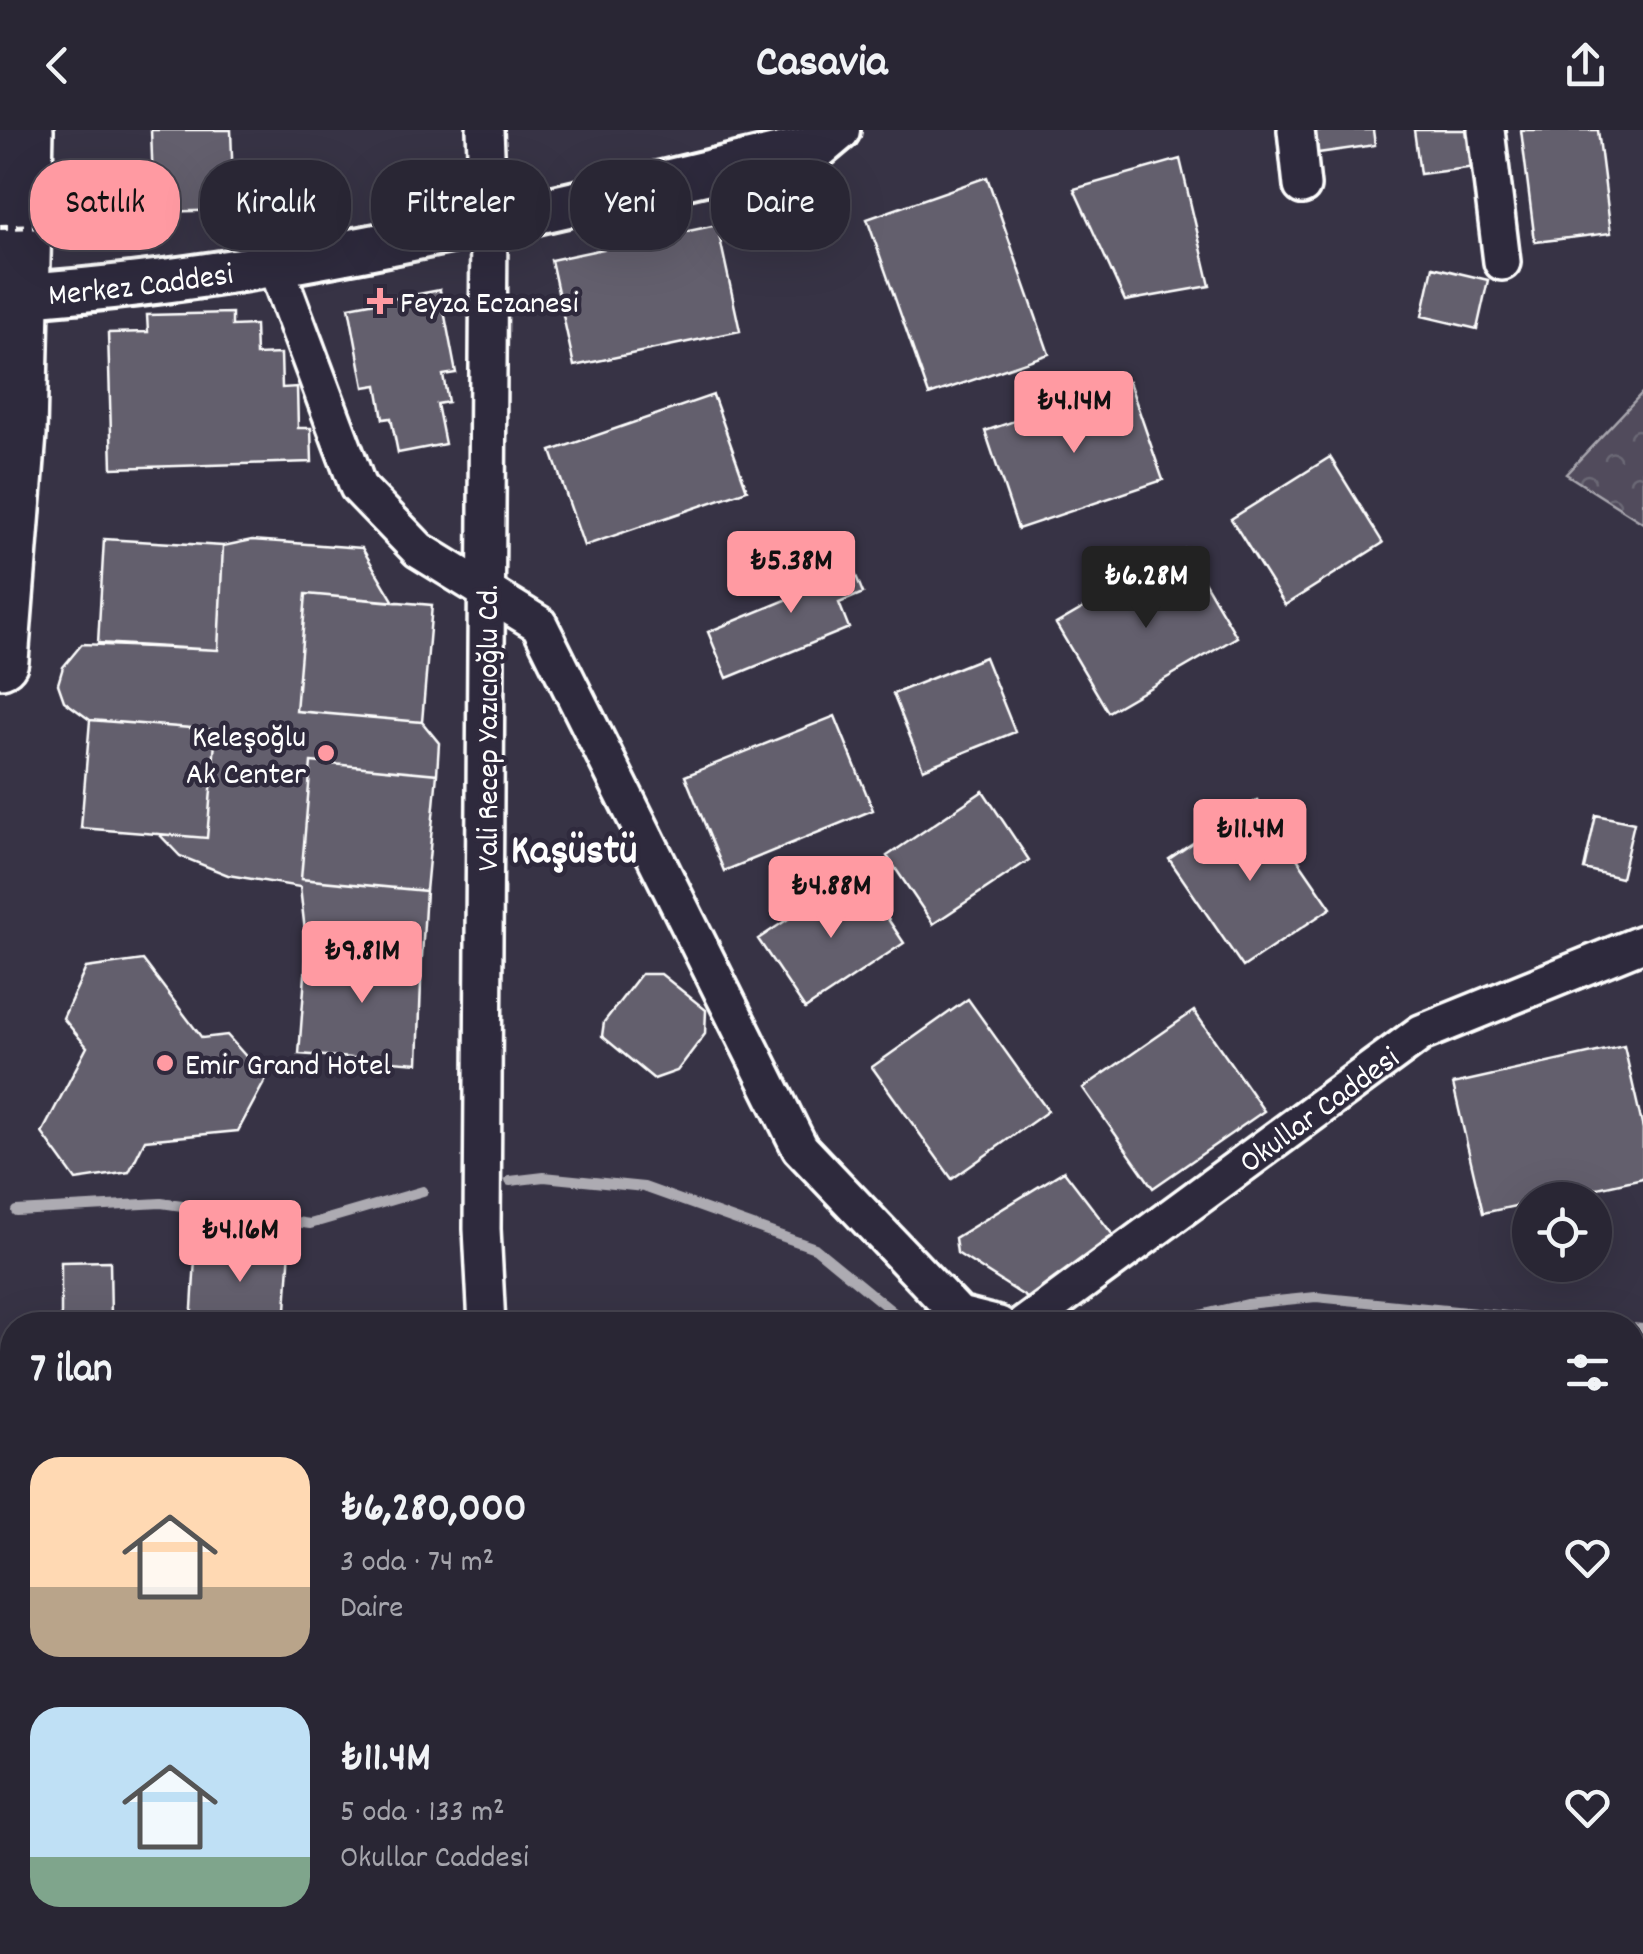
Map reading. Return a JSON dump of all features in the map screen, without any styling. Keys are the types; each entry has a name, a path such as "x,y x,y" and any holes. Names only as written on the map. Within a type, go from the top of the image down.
{"highway":[{"path":"0,660 18,434 24,130"}],"street":[{"name":"Vali Recep Yazıcıoğlu Cd.","path":"485,130 486,160"},
{"name":"Merkez Caddesi","path":"550,208 819,146 838,130"},
{"path":"1296,130 1302,186"},
{"path":"1486,130 1502,262"},
{"name":"Merkez Caddesi","path":"22,295 173,283 371,246"},
{"name":"Vali Recep Yazıcıoğlu Cd.","path":"486,1312 482,1229 489,250"},
{"path":"275,265 358,487 418,550 540,624 800,1148 956,1312"},
{"name":"Okullar Caddesi","path":"1042,1312 1421,1033 1643,943"}],"path":[{"path":"0,228 30,227"}],"green space":[{"path":"1643,392 1643,523 1566,474"}],"building":[{"path":"151,130 231,130 232,160 200,160 200,211 180,211 180,160 152,160"},
{"path":"1315,130 1373,130 1375,145 1318,153"},
{"path":"1414,130 1471,130 1476,167 1420,174"},
{"path":"1521,130 1598,130 1611,233 1535,242"},
{"path":"1180,159 1210,286 1125,301 1074,189"},
{"path":"987,177 1049,354 929,395 867,219"},
{"path":"711,226 711,250 722,250 740,331 574,366 551,260 598,250 691,250 691,230"},
{"path":"1433,267 1488,280 1477,329 1422,316"},
{"path":"440,290 456,373 443,375 448,402 437,404 445,444 398,453 391,418 383,419 377,385 364,387 349,307"},
{"path":"232,313 232,326 255,325 256,355 281,354 282,388 297,387 298,428 311,428 312,462 112,468 108,333 148,332 147,315"},
{"path":"1129,382 1163,480 1018,529 985,431"},
{"path":"713,395 747,490 584,546 551,451"},
{"path":"1330,457 1383,543 1285,605 1231,519"},
{"path":"104,539 223,546 218,650 98,643"},
{"name":"Keleşoğlu Ak Center","path":"252,540 362,548 394,602 306,594 296,711 422,722 439,743 437,774 311,762 301,879 426,891 422,956 307,949 300,887 228,875 180,856 159,834 207,838 216,730 90,720 64,701 58,684 63,667 82,644 218,650 223,546"},
{"path":"845,549 863,593 839,603 849,628 727,678 708,632 793,597 783,574"},
{"path":"1185,549 1237,637 1108,712 1056,624"},
{"path":"306,594 432,605 422,722 296,711"},
{"path":"985,657 1015,732 923,769 893,694"},
{"path":"835,716 873,810 724,871 685,776"},
{"path":"90,720 216,730 207,838 81,828"},
{"path":"311,762 437,774 426,891 301,879"},
{"path":"983,791 1029,860 933,924 887,856"},
{"path":"1257,800 1331,908 1243,967 1169,859"},
{"path":"1596,815 1634,823 1621,878 1584,869"},
{"path":"857,873 904,943 805,1009 758,939"},
{"path":"307,949 422,956 418,1063 299,1054"},
{"name":"Emir Grand Hotel","path":"143,960 202,1038 227,1035 266,1079 238,1131 145,1140 129,1172 76,1180 42,1133 87,1047 63,1018 86,968"},
{"path":"641,974 661,974 706,1010 705,1034 677,1071 654,1079 602,1036 604,1022"},
{"path":"968,999 1048,1111 952,1179 872,1067"},
{"path":"1194,1011 1264,1111 1153,1188 1083,1088"},
{"path":"1624,1046 1643,1129 1643,1178 1612,1185 1512,1182 1512,1207 1483,1213 1453,1084"},
{"path":"1064,1171 1116,1239 1032,1301 957,1253 955,1238"},
{"path":"196,1242 290,1248 286,1312 192,1312"},
{"path":"110,1261 111,1312 61,1312 61,1262"}],"waterway":[{"path":"510,1181 544,1177 644,1187 815,1248 893,1312"},
{"path":"16,1211 161,1203 310,1224 423,1191"},
{"path":"1213,1312 1316,1297 1467,1312"}],"place":[{"name":"Feyza Eczanesi","path":"380,301"},
{"name":"Keleşoğlu Ak Center","path":"326,753"},
{"name":"Emir Grand Hotel","path":"165,1063"}],"district":[{"name":"Kaşüstü","path":"574,847"}]}
